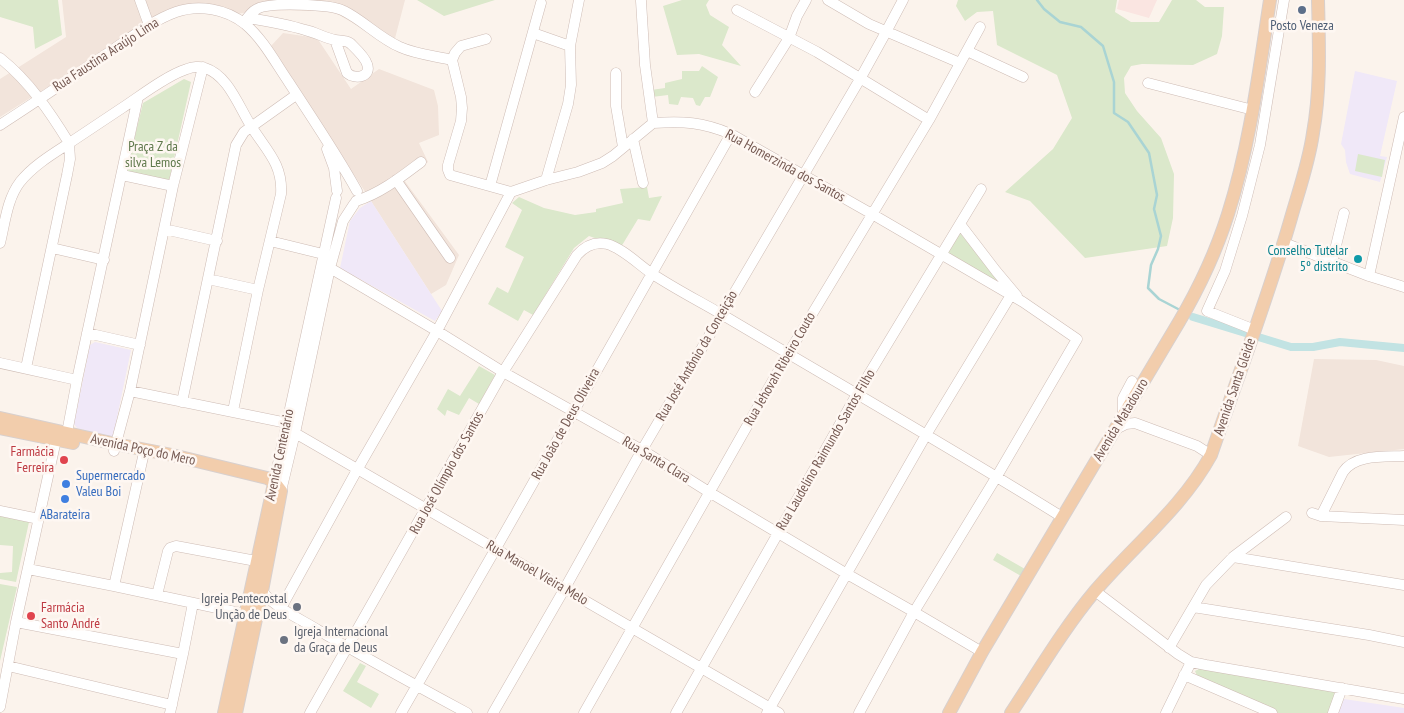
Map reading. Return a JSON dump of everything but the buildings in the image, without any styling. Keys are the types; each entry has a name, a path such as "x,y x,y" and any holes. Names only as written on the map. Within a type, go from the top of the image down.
{"main road":[{"name":"Avenida Matadouro","path":"949,713 982,652 1192,301 1214,252 1228,213 1239,172 1252,110 1270,0"},
{"name":"Avenida Santa Gleide","path":"1012,713 1065,632 1095,591 1172,510 1206,466 1211,455 1284,243 1307,162 1314,132 1317,103 1319,62 1318,0"},
{"name":"Avenida Poço do Mero","path":"0,418 143,457 252,480 277,490"},
{"name":"Avenida Poço do Mero","path":"0,428 61,436"},
{"name":"Avenida Poço do Mero","path":"115,448 172,455 267,478 277,490"},
{"name":"Avenida Centenário","path":"224,713 254,578 256,561 277,490"},
{"name":"Avenida Centenário","path":"236,713 262,592 277,490"}],"street":[{"path":"140,0 149,25"},
{"path":"546,180 568,104 571,85 570,46 579,0"},
{"path":"754,92 789,38 797,16 806,0"},
{"path":"828,0 869,24 960,63"},
{"name":"Rua José Antônio da Conceição","path":"493,713 642,450 860,79 903,0"},
{"path":"1255,330 1207,311 1225,272 1242,216 1260,145 1284,0"},
{"path":"486,39 461,46 452,60 462,108 461,121 448,170 450,174 511,192 602,163 653,123 645,65 641,1"},
{"path":"490,186 534,34 541,3"},
{"path":"334,40 296,27 246,21 254,10 268,6 335,8 346,12 372,31 398,46 452,60"},
{"name":"Rua Faustina Araújo Lima","path":"0,125 149,25 177,12 199,8 217,10 246,21 331,147 356,199"},
{"path":"738,10 839,64 860,79 929,120"},
{"name":"Rua Jehovah Ribeiro Couto","path":"584,713 788,354 929,120 980,27"},
{"path":"534,34 570,46"},
{"path":"967,51 1023,77"},
{"path":"0,58 18,74 40,99 69,143 70,159 67,175 26,368"},
{"path":"115,448 130,391 173,186 203,67"},
{"path":"0,243 9,204 18,184 34,168 138,97 178,73 186,69 203,67 216,72 223,79 273,158 281,179 281,194 232,412"},
{"path":"616,73 616,106 623,147"},
{"path":"1148,83 1252,110"},
{"path":"182,402 236,145 244,132 251,126 296,95"},
{"path":"0,707 16,622 39,519 77,380 138,97"},
{"path":"1369,276 1404,117"},
{"name":"Rua Faustina Araújo Lima","path":"315,123 332,162 337,194"},
{"name":"Rua Homerzinda dos Santos","path":"653,123 703,124 731,134 1023,302 1077,339 997,476"},
{"name":"Rua João de Deus Oliveira","path":"401,713 731,134"},
{"path":"633,139 643,183"},
{"path":"356,199 355,188 348,184 342,186 337,194 338,201 343,206 347,206 356,199 374,194 421,162"},
{"path":"122,175 173,186"},
{"path":"396,180 450,258"},
{"name":"Rua Laudelino Raimundo Santos Filho","path":"676,713 857,394 982,189"},
{"path":"281,608 475,263 511,192"},
{"name":"Avenida Centenário","path":"277,490 287,424 337,194"},
{"name":"Avenida Centenário","path":"277,490 295,433 330,268 343,222 356,199"},
{"path":"1332,262 1344,214"},
{"name":"Rua Homerzinda dos Santos","path":"960,224 996,271 1023,302"},
{"path":"164,229 217,241"},
{"path":"270,240 323,254"},
{"name":"Rua José Olímpio dos Santos","path":"310,713 503,372 577,256 585,248 596,242 607,244 615,247 652,273"},
{"path":"1284,243 1369,276 1404,287"},
{"path":"52,248 104,260"},
{"name":"Rua Santa Clara","path":"330,268 503,372 642,450 846,574 982,652"},
{"path":"652,273 997,476 1062,517"},
{"path":"208,279 258,290"},
{"path":"772,711 846,574 926,435 1011,295"},
{"path":"87,333 140,345"},
{"path":"0,363 77,380"},
{"path":"1123,415 1124,398 1132,382"},
{"path":"130,391 287,424"},
{"path":"1116,429 1126,424 1135,423 1197,446 1211,455"},
{"name":"Rua Manoel Vieira Melo","path":"295,433 357,470 427,508 495,550 565,588 772,711"},
{"path":"1404,456 1365,459 1348,466 1316,514 1404,520"},
{"path":"114,586 143,457"},
{"path":"859,713 914,612 997,476"},
{"path":"0,511 39,519"},
{"path":"1170,648 1206,585 1233,557 1286,517"},
{"path":"157,595 170,548 176,546 256,561"},
{"path":"1233,557 1404,585"},
{"path":"28,569 245,614"},
{"path":"254,578 262,592 281,608 466,713"},
{"path":"1095,591 1191,662 1404,699"},
{"path":"8,666 171,709 193,603"},
{"path":"1193,606 1404,642"},
{"path":"16,622 183,654"},
{"path":"1166,713 1191,662"},
{"path":"1184,675 1272,713"},
{"path":"1333,713 1342,688"}],"shaded area":[{"path":"62,0 405,0 393,46 332,11 263,10 223,16 192,10 140,29 0,117 0,79 66,37"},
{"path":"1119,0 1157,0 1149,18 1117,9"},
{"path":"283,33 317,38 351,89 379,69 434,90 438,106 439,135 419,143 428,162 404,180 459,255 446,285 431,294 271,46"},
{"path":"1355,71 1397,81 1380,156 1387,157 1380,182 1350,174 1345,150 1341,144"},
{"path":"371,201 442,311 435,321 340,268 350,221 360,208"},
{"path":"95,342 131,350 113,437 77,428 74,424 90,345"},
{"path":"1314,359 1376,360 1404,366 1404,449 1329,457 1298,446"},
{"path":"1344,699 1404,708 1404,713 1338,713"}],"green space":[{"path":"0,0 58,0 62,35 35,49 33,27 0,17"},
{"path":"417,0 495,0 444,16"},
{"path":"682,0 709,0 706,5 710,15 729,27 722,45 741,66 699,54 677,55 663,6"},
{"path":"958,0 1117,0 1115,12 1131,22 1159,22 1172,0 1196,0 1205,7 1224,7 1222,36 1217,54 1193,65 1142,64 1131,66 1124,78 1125,93 1137,111 1161,138 1174,174 1173,218 1167,246 1085,258 1030,201 1005,192 1053,149 1072,118 1057,75 997,45 993,11 977,12 965,21 956,6"},
{"path":"702,66 718,77 710,97 705,97 700,106 696,105 693,98 681,97 678,105 669,104 668,95 652,97 651,90 665,88 665,83 682,79 682,71 699,71"},
{"name":"Praça Z da silva Lemos","path":"184,79 191,82 169,181 126,173 143,103"},
{"path":"1358,154 1385,160 1382,177 1355,171"},
{"path":"647,187 649,198 662,196 650,221 638,219 621,247 589,236 574,248 533,315 524,310 518,321 488,304 497,287 508,293 524,257 505,247 522,210 512,203 519,197 544,208 575,215 596,212 596,209 623,203 620,189"},
{"path":"960,233 1001,283 947,254"},
{"path":"479,366 495,375 479,404 469,398 459,415 447,410 445,416 437,409 448,389 460,396"},
{"path":"0,516 29,522 16,582 0,579 0,573 12,572 13,546 0,545"},
{"path":"997,553 1025,569 1021,576 993,560"},
{"path":"0,584 17,587 0,661"},
{"path":"360,663 366,666 357,682 379,694 371,708 343,691"},
{"path":"1201,668 1337,692 1328,713 1278,713 1198,678 1195,671"}],"waterway":[{"path":"1037,0 1044,9 1060,22 1081,27 1103,46 1114,82 1114,113 1128,122 1149,153 1157,195 1154,209 1161,236 1151,265 1148,288 1159,299 1180,310"},
{"path":"1193,317 1291,347 1313,347 1340,342 1404,348"}],"place":[{"name":"Posto Veneza","path":"1302,10"},
{"name":"Conselho Tutelar 5º distrito","path":"1358,259"},
{"name":"Farmácia Ferreira","path":"64,460"},
{"name":"Supermercado Valeu Boi","path":"66,484"},
{"name":"ABarateira","path":"65,499"},
{"name":"Igreja Pentecostal Unção de Deus","path":"297,607"},
{"name":"Farmácia Santo André","path":"31,616"},
{"name":"Igreja Internacional da Graça de Deus","path":"284,640"}]}
